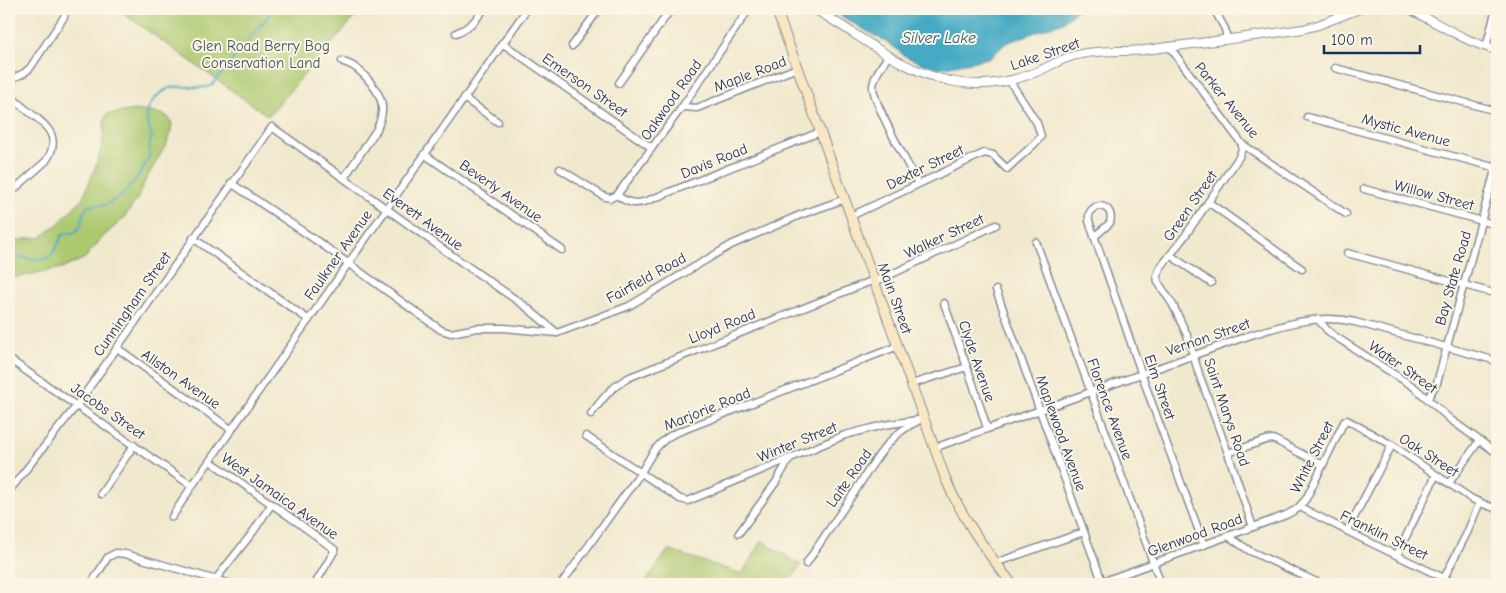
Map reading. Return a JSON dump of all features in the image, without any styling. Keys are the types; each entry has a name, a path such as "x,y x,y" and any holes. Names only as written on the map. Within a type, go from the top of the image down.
{"main road":[{"name":"Main Street","path":"776,9 946,480 958,506 976,536 1012,584"}],"street":[{"path":"456,33 468,28 484,9"},
{"name":"Faulkner Avenue","path":"172,517 386,208 527,9"},
{"path":"572,46 599,9"},
{"path":"619,84 671,9"},
{"name":"Oakwood Road","path":"617,195 682,107 748,9"},
{"name":"Lake Street","path":"814,9 889,55 927,74 950,81 981,84 1009,80 1030,74 1065,58 1080,54 1136,50 1310,27 1359,9"},
{"path":"1214,9 1225,29 1227,39"},
{"path":"1409,9 1460,36 1497,50"},
{"path":"1486,47 1496,9"},
{"path":"9,80 30,68 63,19 65,10"},
{"name":"Emerson Street","path":"502,43 652,148"},
{"name":"Parker Avenue","path":"1169,46 1242,144 1346,214"},
{"path":"889,55 874,80 873,90 881,111 918,184"},
{"path":"342,61 352,65 372,84 381,99 382,107 377,129 344,178"},
{"name":"Maple Road","path":"682,107 697,108 798,68"},
{"path":"1335,68 1497,111"},
{"name":"Dexter Street","path":"851,216 984,152 993,155 1007,169 1038,142 1041,136 1037,123 1009,80"},
{"path":"9,93 19,104 46,125 50,132 52,143 50,154 46,161 9,194"},
{"path":"464,98 498,122"},
{"name":"Mystic Avenue","path":"1307,117 1497,166"},
{"name":"Everett Avenue","path":"272,126 525,306 558,334"},
{"name":"Cunningham Street","path":"9,491 77,405 272,126"},
{"name":"Davis Road","path":"617,195 627,202 642,202 820,132"},
{"name":"Green Street","path":"1158,282 1158,272 1239,157 1242,144"},
{"name":"Beverly Avenue","path":"424,154 562,250"},
{"name":"Bay State Road","path":"1428,398 1437,383 1497,166"},
{"path":"560,169 608,198 617,195"},
{"path":"232,183 348,264"},
{"name":"Willow Street","path":"1364,189 1497,225"},
{"name":"Fairfield Road","path":"348,264 441,330 450,333 477,328 504,328 558,334 629,306 731,245 800,215 844,199"},
{"path":"1208,202 1302,269"},
{"name":"Elm Street","path":"1094,238 1110,223 1111,214 1103,206 1093,208 1089,214 1094,238 1204,545"},
{"name":"Walker Street","path":"874,281 996,225"},
{"path":"193,238 309,320"},
{"name":"Florence Avenue","path":"1036,242 1161,584"},
{"path":"1347,253 1497,294"},
{"path":"1170,255 1211,283"},
{"name":"Lloyd Road","path":"592,414 609,391 630,377 874,281"},
{"name":"Saint Marys Road","path":"1158,282 1178,316 1194,355 1253,527"},
{"name":"Maplewood Avenue","path":"996,290 1101,583"},
{"name":"Clyde Avenue","path":"944,303 986,428"},
{"name":"Vernon Street","path":"934,448 1194,355 1275,328 1318,319 1346,320 1497,361"},
{"name":"Water Street","path":"1318,319 1327,330 1406,381 1428,398 1443,414 1497,453"},
{"name":"Marjorie Road","path":"561,584 640,474 657,446 673,434 898,346"},
{"name":"Allston Avenue","path":"117,348 232,430"},
{"name":"Jacobs Street","path":"9,359 192,486"},
{"path":"912,384 967,367"},
{"name":"Winter Street","path":"640,474 685,501 834,439 897,422 924,419"},
{"name":"Laite Road","path":"806,564 870,468 892,440 910,425 924,419"},
{"name":"Oak Street","path":"1347,420 1480,502 1497,509"},
{"name":"White Street","path":"1300,507 1306,500 1344,422 1347,420"},
{"path":"586,436 640,474"},
{"path":"1228,453 1266,440 1273,440 1323,465"},
{"path":"1450,483 1479,441"},
{"path":"101,494 134,445"},
{"path":"1347,531 1392,446"},
{"path":"738,533 776,482 790,458"},
{"name":"West Jamaica Avenue","path":"210,461 300,524 336,552 315,584"},
{"path":"1397,555 1436,474"},
{"path":"1444,578 1467,533 1480,502"},
{"path":"215,580 249,537 271,505"},
{"name":"Glenwood Road","path":"1101,583 1292,513 1300,507"},
{"name":"Franklin Street","path":"1300,507 1456,584"},
{"path":"995,563 1084,532"},
{"path":"1228,536 1250,551 1321,584"},
{"path":"91,584 108,557 116,553 231,584"}],"green space":[{"name":"Glen Road Berry Bog Conservation Land","path":"117,9 362,9 268,116"},
{"path":"136,110 162,114 168,117 172,123 167,143 136,201 123,219 102,238 85,258 66,267 9,279 9,243 30,238 40,238 59,223 82,200 96,166 103,141 107,114"},
{"path":"762,541 801,565 788,584 644,584 668,550 742,574"}],"water":[{"name":"Silver Lake","path":"829,9 1078,9 1063,22 1006,43 990,58 940,68 905,56 886,41"}],"waterway":[{"path":"9,257 15,256 33,260 49,257 56,249 62,235 76,232 81,224 86,207 105,205 123,195 139,175 149,158 152,137 147,124 147,116 152,101 160,93 172,87 202,88 212,85 274,9"}]}
